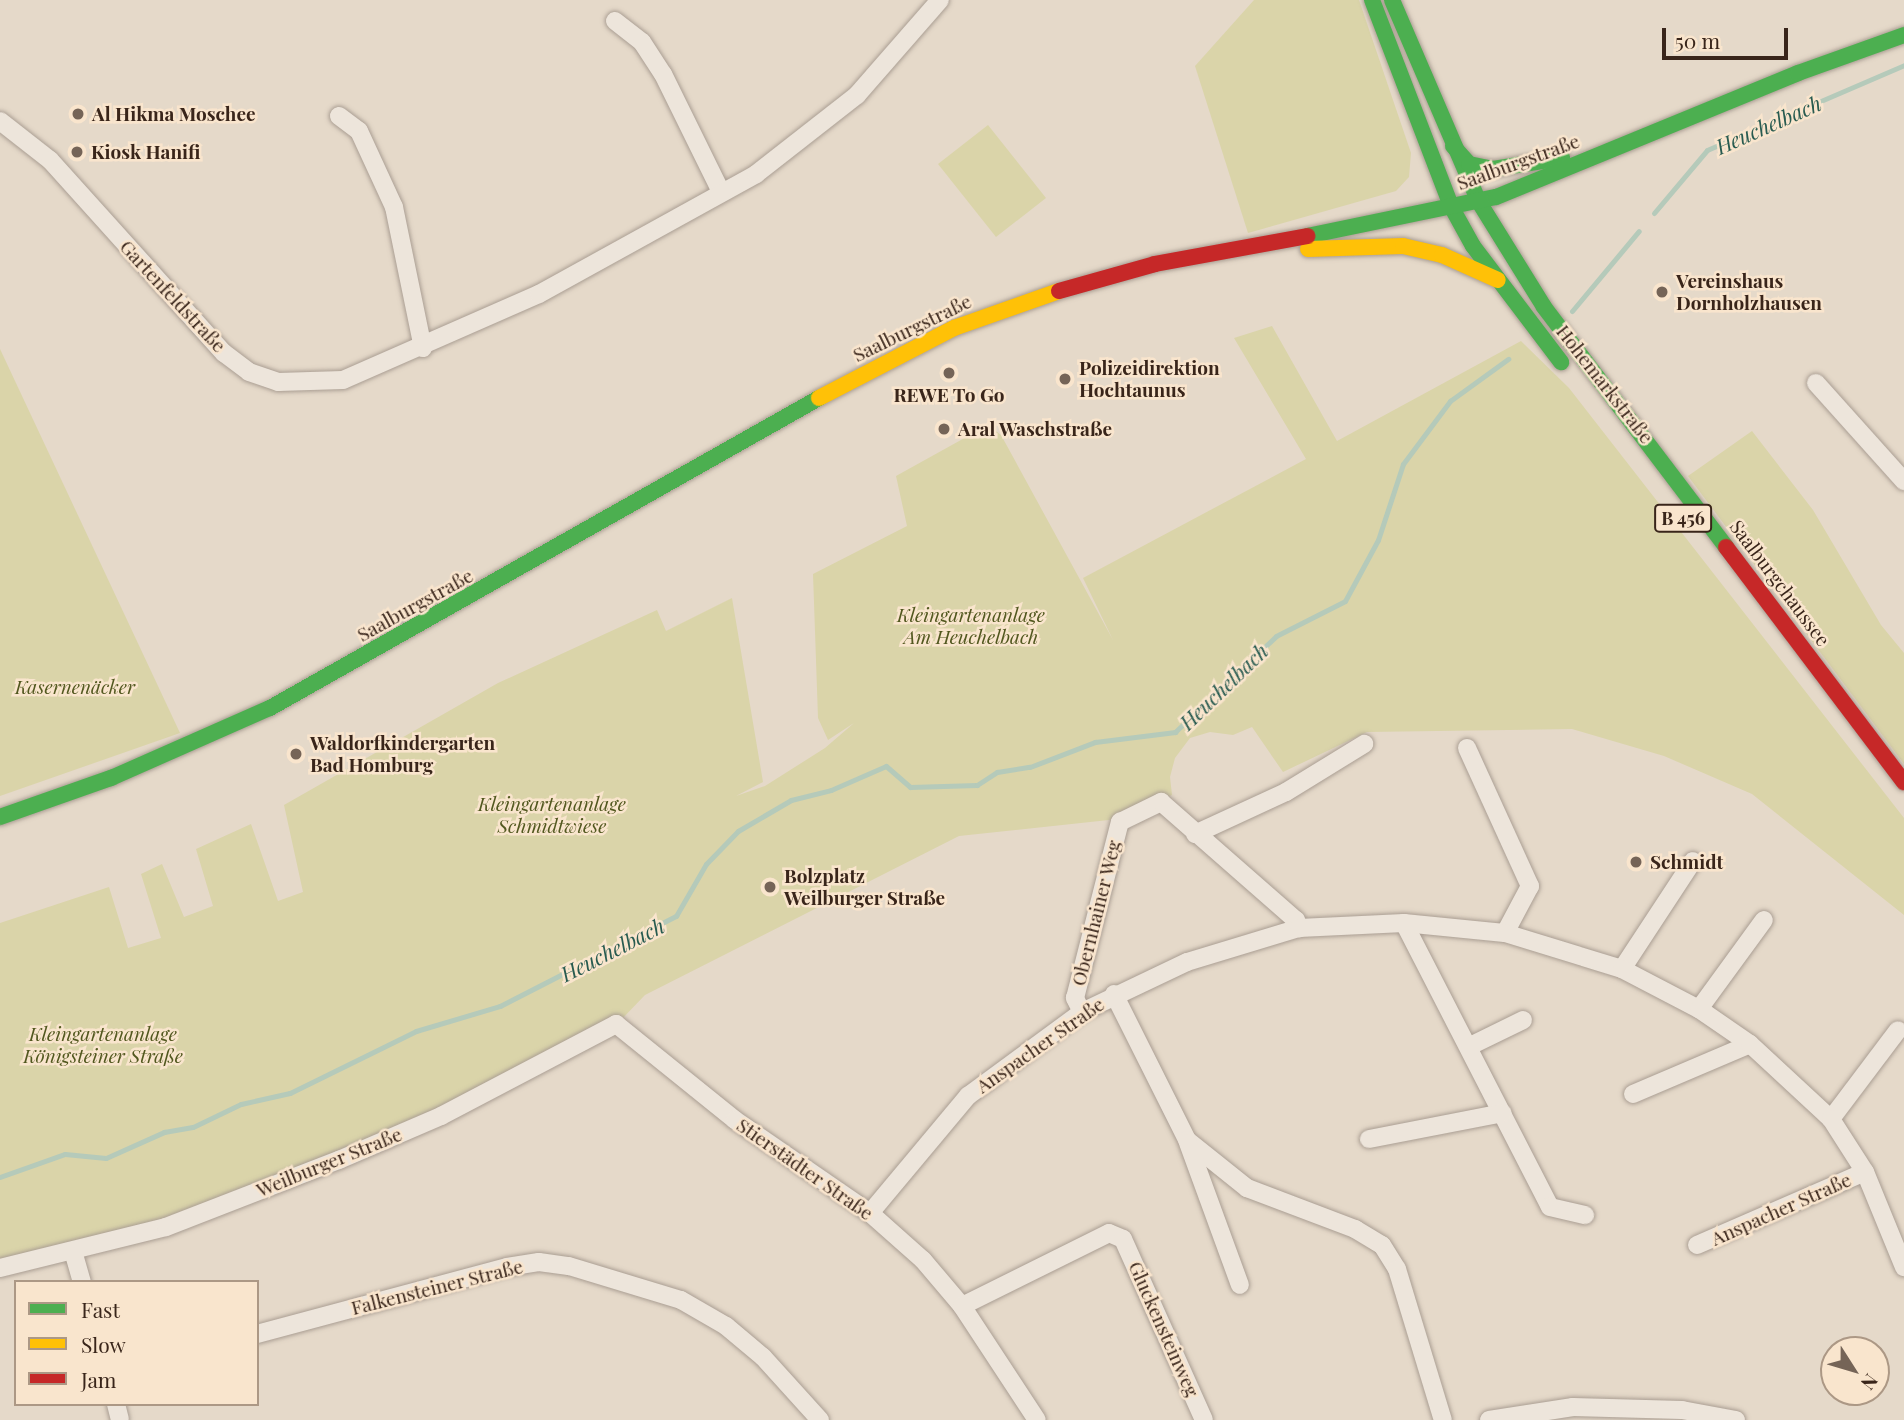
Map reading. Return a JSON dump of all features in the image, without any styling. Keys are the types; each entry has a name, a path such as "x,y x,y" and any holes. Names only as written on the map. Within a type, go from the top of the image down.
{"street":[{"name":"Gartenfeldstraße","path":"0,121 20,132 50,160 195,323 249,372 299,384 343,380 423,348 619,254 778,159 857,95 940,0"},
{"name":"Hohemarkstraße","path":"1372,0 1452,208 1498,280 1569,372"},
{"name":"B 456","path":"1392,0 1479,202"},
{"path":"615,21 642,42 663,74 721,192"},
{"name":"Saalburgstraße","path":"0,817 111,778 270,708 869,370 954,328 1060,290 1215,252 1479,202 1798,73 1904,35"},
{"path":"339,116 359,131 394,207 423,348"},
{"path":"1453,146 1469,164 1493,169 1549,159 1591,158"},
{"name":"Saalburgchaussee","path":"1479,202 1544,307 1904,782"},
{"path":"1215,252 1403,246 1443,255 1498,280"},
{"path":"1816,383 1904,481"},
{"name":"Hohemarkstraße","path":"1643,467 1803,670 1878,748"},
{"path":"1195,834 1286,792 1364,744"},
{"path":"1467,748 1530,886 1504,933"},
{"name":"Obernhainer Weg","path":"1082,1012 1075,998 1120,822 1161,802 1296,920 1299,928"},
{"path":"1622,968 1693,861"},
{"path":"1699,1009 1764,920"},
{"path":"1404,923 1550,1207 1585,1215"},
{"name":"Anspacher Straße","path":"870,1213 968,1096 1082,1012 1114,994 1187,962 1299,928 1404,923 1504,933 1622,968 1699,1009 1750,1044 1831,1119 1866,1172 1904,1267"},
{"path":"1114,994 1187,1140 1240,1285"},
{"path":"1469,1046 1523,1020"},
{"name":"Weilburger Straße","path":"0,1268 166,1227 339,1160 441,1116 616,1024 638,1041"},
{"path":"1831,1119 1898,1030"},
{"name":"Stierstädter Straße","path":"638,1041 735,1120 870,1213 923,1260 962,1306 1037,1420"},
{"path":"1633,1094 1750,1044"},
{"path":"1368,1139 1503,1113"},
{"path":"1187,1140 1247,1188 1355,1229 1382,1245 1397,1269 1443,1420"},
{"name":"Anspacher Straße","path":"1697,1245 1866,1172"},
{"name":"Gluckensteinweg","path":"962,1306 1109,1233 1123,1240 1204,1420"},
{"path":"73,1251 81,1280"},
{"name":"Falkensteiner Straße","path":"259,1333 506,1267 539,1262 569,1266 681,1300 726,1326 771,1365 820,1420"},
{"path":"1489,1420 1573,1407 1682,1410 1736,1420"}],"green space":[{"path":"1254,0 1359,0 1411,153 1409,177 1396,191 1248,233 1195,66"},
{"path":"988,125 1046,198 996,237 938,164"},
{"path":"1272,326 1337,441 1521,341 1569,388 1904,818 1904,915 1752,794 1664,756 1572,729 1367,732 1283,772 1252,727 1233,735 1210,732 1190,738 1175,758 1170,777 1172,795 1118,819 959,836 645,995 620,1021 538,1067 166,1227 0,1268 0,923 109,887 128,948 161,938 141,874 162,864 184,917 213,906 196,849 251,824 278,901 303,892 284,805 498,683 657,610 666,631 732,598 763,782 736,796 765,786 825,748 854,723 828,740 818,718 813,574 907,526 896,476 988,425 1001,435 1113,640 1083,578 1306,459 1234,338"},
{"name":"Kasernenäcker","path":"0,349 180,733 0,796"},
{"path":"1752,431 1813,510 1881,625 1904,653 1904,764 1688,476"}],"waterway":[{"name":"Heuchelbach","path":"1654,213 1707,150 1904,65"},
{"name":"Heuchelbach","path":"1572,311 1639,231"},
{"name":"Heuchelbach","path":"0,1177 65,1154 106,1158 164,1132 193,1127 241,1104 290,1093 416,1031 500,1006 676,916 706,864 738,831 791,800 831,790 886,766 910,787 977,785 997,772 1030,767 1095,742 1175,732 1276,636 1345,601 1378,540 1403,464 1450,401 1508,359"}],"traffic: fast":[{"path":"1372,0 1452,208 1473,246 1561,362"},
{"path":"1392,0 1479,202 1544,307 1726,547"},
{"path":"1307,236 1496,197 1798,73 1904,35"},
{"path":"1453,146 1469,164 1493,169 1562,158"},
{"path":"0,817 111,778 270,708 819,398"}],"traffic: slow":[{"path":"1308,249 1403,246 1442,255 1498,280"},
{"path":"819,398 954,328 1059,291"}],"traffic: jam":[{"path":"1059,291 1155,264 1307,236"},
{"path":"1726,547 1904,782"}],"place":[{"name":"Al Hikma Moschee","path":"78,114"},
{"name":"Kiosk Hanifi","path":"77,152"},
{"name":"Vereinshaus Dornholzhausen","path":"1662,292"},
{"name":"REWE To Go","path":"949,373"},
{"name":"Polizeidirektion Hochtaunus","path":"1065,379"},
{"name":"Aral Waschstraße","path":"944,429"},
{"name":"Waldorfkindergarten Bad Homburg","path":"296,754"},
{"name":"Schmidt","path":"1636,862"},
{"name":"Bolzplatz Weilburger Straße","path":"770,887"}],"park label":[{"name":"Kleingartenanlage Am Heuchelbach","path":"971,626"},
{"name":"Kleingartenanlage Schmidtwiese","path":"552,815"},
{"name":"Kleingartenanlage Königsteiner Straße","path":"103,1045"}]}
